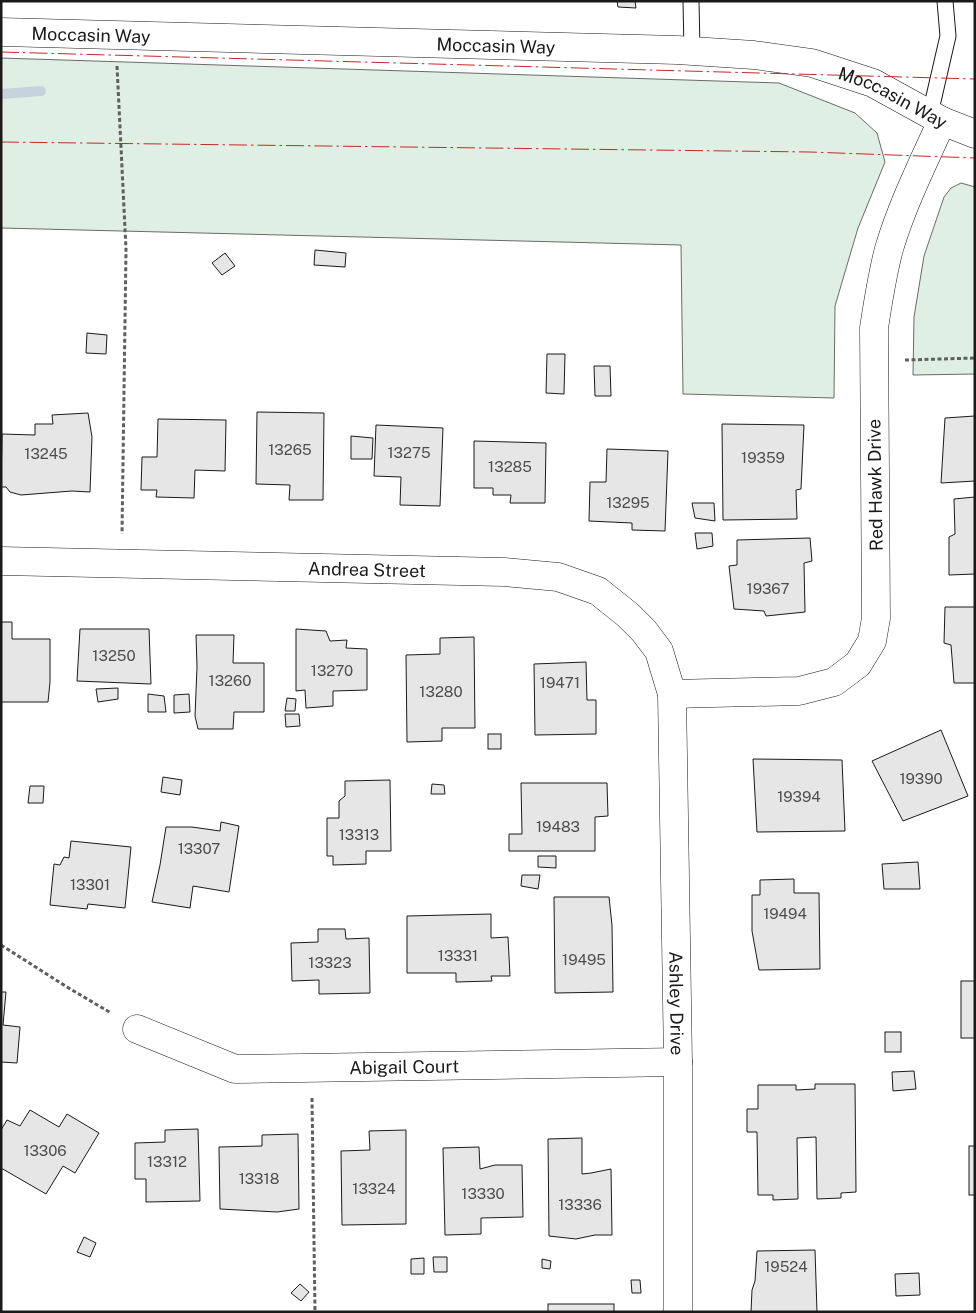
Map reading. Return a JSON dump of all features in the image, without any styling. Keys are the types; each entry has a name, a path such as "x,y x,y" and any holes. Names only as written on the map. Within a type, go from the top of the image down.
{"street":[{"name":"Moccasin Way","path":"1,32 692,51 754,55 812,63 873,83 936,117 975,134"},
{"name":"Red Hawk Drive","path":"672,694 799,691 834,682 858,664 872,641 876,618 874,328 880,288 889,249 936,117"},
{"name":"Andrea Street","path":"1,561 504,572 558,577 598,591 644,630 659,651 672,694"},
{"name":"Ashley Drive","path":"672,694 678,1062 678,1312"},
{"name":"Abigail Court","path":"137,1029 236,1069 678,1062"}],"lane":[{"path":"691,1 692,51"},
{"path":"936,117 948,36 946,1"}],"path":[{"path":"116,35 126,250 122,564"},
{"path":"874,361 975,358"},
{"path":"1,945 66,987 137,1029"},
{"path":"312,1067 315,1312"}],"green space":[{"path":"1,58 779,83 855,113 877,133 885,162 858,228 835,306 834,398 683,394 681,245 1,228"},
{"path":"961,183 975,187 975,374 913,375 914,317 924,256 944,197 951,188"}],"building":[{"path":"617,1 635,1 636,8 618,7"},
{"path":"315,250 346,253 345,267 314,265"},
{"path":"225,253 235,266 222,275 212,263"},
{"path":"87,333 107,335 106,354 86,353"},
{"path":"547,354 565,354 564,394 546,393"},
{"path":"594,366 610,366 611,396 595,396"},
{"path":"257,412 324,413 323,500 289,500 290,485 256,484"},
{"path":"88,413 92,437 90,492 72,491 21,495 10,492 6,487 1,487 2,434 35,435 35,424 53,424 52,415"},
{"path":"975,416 975,481 941,483 945,418"},
{"path":"158,419 226,420 225,471 195,470 194,498 156,497 157,490 141,490 142,457 157,457"},
{"path":"722,424 804,425 801,489 796,490 797,519 723,520"},
{"path":"376,425 443,428 440,506 400,505 401,477 374,476"},
{"path":"351,436 373,438 372,459 351,459"},
{"path":"474,441 546,443 545,503 510,503 511,495 493,495 493,488 474,488"},
{"path":"607,449 668,451 665,531 632,530 632,523 589,521 590,482 606,482"},
{"path":"975,497 975,574 949,575 949,537 955,534 954,499"},
{"path":"692,503 714,503 715,521 695,518"},
{"path":"695,533 712,533 713,546 697,549"},
{"path":"810,538 812,561 804,563 805,612 766,616 764,611 734,609 729,566 737,565 737,540"},
{"path":"945,607 975,607 975,683 954,683 951,645 944,643"},
{"path":"1,622 12,622 12,639 50,639 48,702 1,702"},
{"path":"80,629 149,629 151,684 77,681"},
{"path":"296,629 326,631 330,641 347,640 346,648 367,649 367,690 333,691 333,706 306,708 305,690 296,691"},
{"path":"196,635 234,635 233,663 264,663 264,712 234,712 233,729 198,729 195,716"},
{"path":"474,637 475,728 442,728 442,741 407,742 406,655 440,654 440,638"},
{"path":"586,662 587,700 596,700 596,734 535,735 534,664"},
{"path":"118,688 118,699 98,702 96,689"},
{"path":"148,694 164,696 166,712 148,712"},
{"path":"189,694 190,712 174,713 174,695"},
{"path":"287,698 296,699 295,711 285,711"},
{"path":"285,714 299,714 300,726 286,727"},
{"path":"941,730 968,796 903,821 872,761"},
{"path":"488,734 501,734 501,749 488,749"},
{"path":"753,759 842,760 845,831 757,832"},
{"path":"163,777 182,780 180,795 161,792"},
{"path":"390,780 391,851 366,851 366,864 333,865 333,856 327,856 327,818 339,818 339,801 345,796 345,781"},
{"path":"521,783 607,783 608,816 595,817 595,851 509,851 509,834 522,834"},
{"path":"432,784 444,785 445,794 431,794"},
{"path":"30,786 44,786 43,803 28,803"},
{"path":"221,822 239,826 229,892 193,886 190,908 152,902 166,827 192,827 220,831"},
{"path":"71,841 131,847 125,908 88,904 87,909 50,905 54,864 60,865 64,857 69,858"},
{"path":"538,856 556,856 556,868 538,867"},
{"path":"918,862 920,889 884,889 882,864"},
{"path":"522,875 540,875 538,889 521,886"},
{"path":"794,879 794,893 819,893 820,969 759,970 752,931 752,895 760,895 760,880"},
{"path":"554,897 609,897 612,925 613,992 555,993"},
{"path":"491,914 491,938 508,937 510,976 491,976 492,981 456,982 456,973 407,973 407,916"},
{"path":"318,929 345,929 346,939 369,938 370,993 319,994 319,980 292,981 291,943 318,942"},
{"path":"961,981 975,981 975,1038 961,1038"},
{"path":"1,992 6,992 3,1025 20,1027 17,1063 1,1062"},
{"path":"885,1032 901,1032 901,1052 885,1052"},
{"path":"914,1071 916,1089 893,1091 892,1072"},
{"path":"815,1084 855,1084 856,1192 841,1193 841,1198 817,1199 816,1137 797,1138 798,1199 773,1200 773,1195 758,1195 757,1132 747,1132 747,1109 758,1109 758,1085 796,1085 796,1090 815,1089"},
{"path":"30,1110 59,1127 67,1114 99,1133 75,1173 63,1166 46,1194 1,1168 1,1130 7,1120 20,1126"},
{"path":"198,1129 200,1201 146,1202 146,1179 135,1179 135,1143 165,1142 165,1130"},
{"path":"406,1130 406,1224 342,1225 341,1151 370,1150 369,1131"},
{"path":"298,1134 299,1209 277,1212 220,1209 219,1147 262,1146 262,1135"},
{"path":"582,1138 582,1174 611,1169 612,1235 595,1235 576,1239 549,1236 548,1139"},
{"path":"969,1146 975,1146 975,1195 969,1195"},
{"path":"479,1147 480,1169 495,1165 522,1165 523,1217 481,1218 481,1234 445,1235 443,1148"},
{"path":"84,1237 96,1243 90,1257 77,1252"},
{"path":"815,1250 817,1312 751,1312 757,1251"},
{"path":"433,1257 447,1257 447,1272 434,1272"},
{"path":"424,1258 424,1274 411,1274 411,1259"},
{"path":"542,1259 551,1261 550,1269 542,1268"},
{"path":"919,1273 920,1295 896,1296 895,1274"},
{"path":"631,1280 640,1280 641,1293 632,1293"},
{"path":"300,1284 309,1292 301,1301 291,1293"},
{"path":"548,1304 614,1304 614,1312 548,1312"}],"waterway":[{"path":"1,94 41,91"}],"power":[{"path":"1,52 975,79"},
{"path":"1,142 810,152 975,158"}]}
